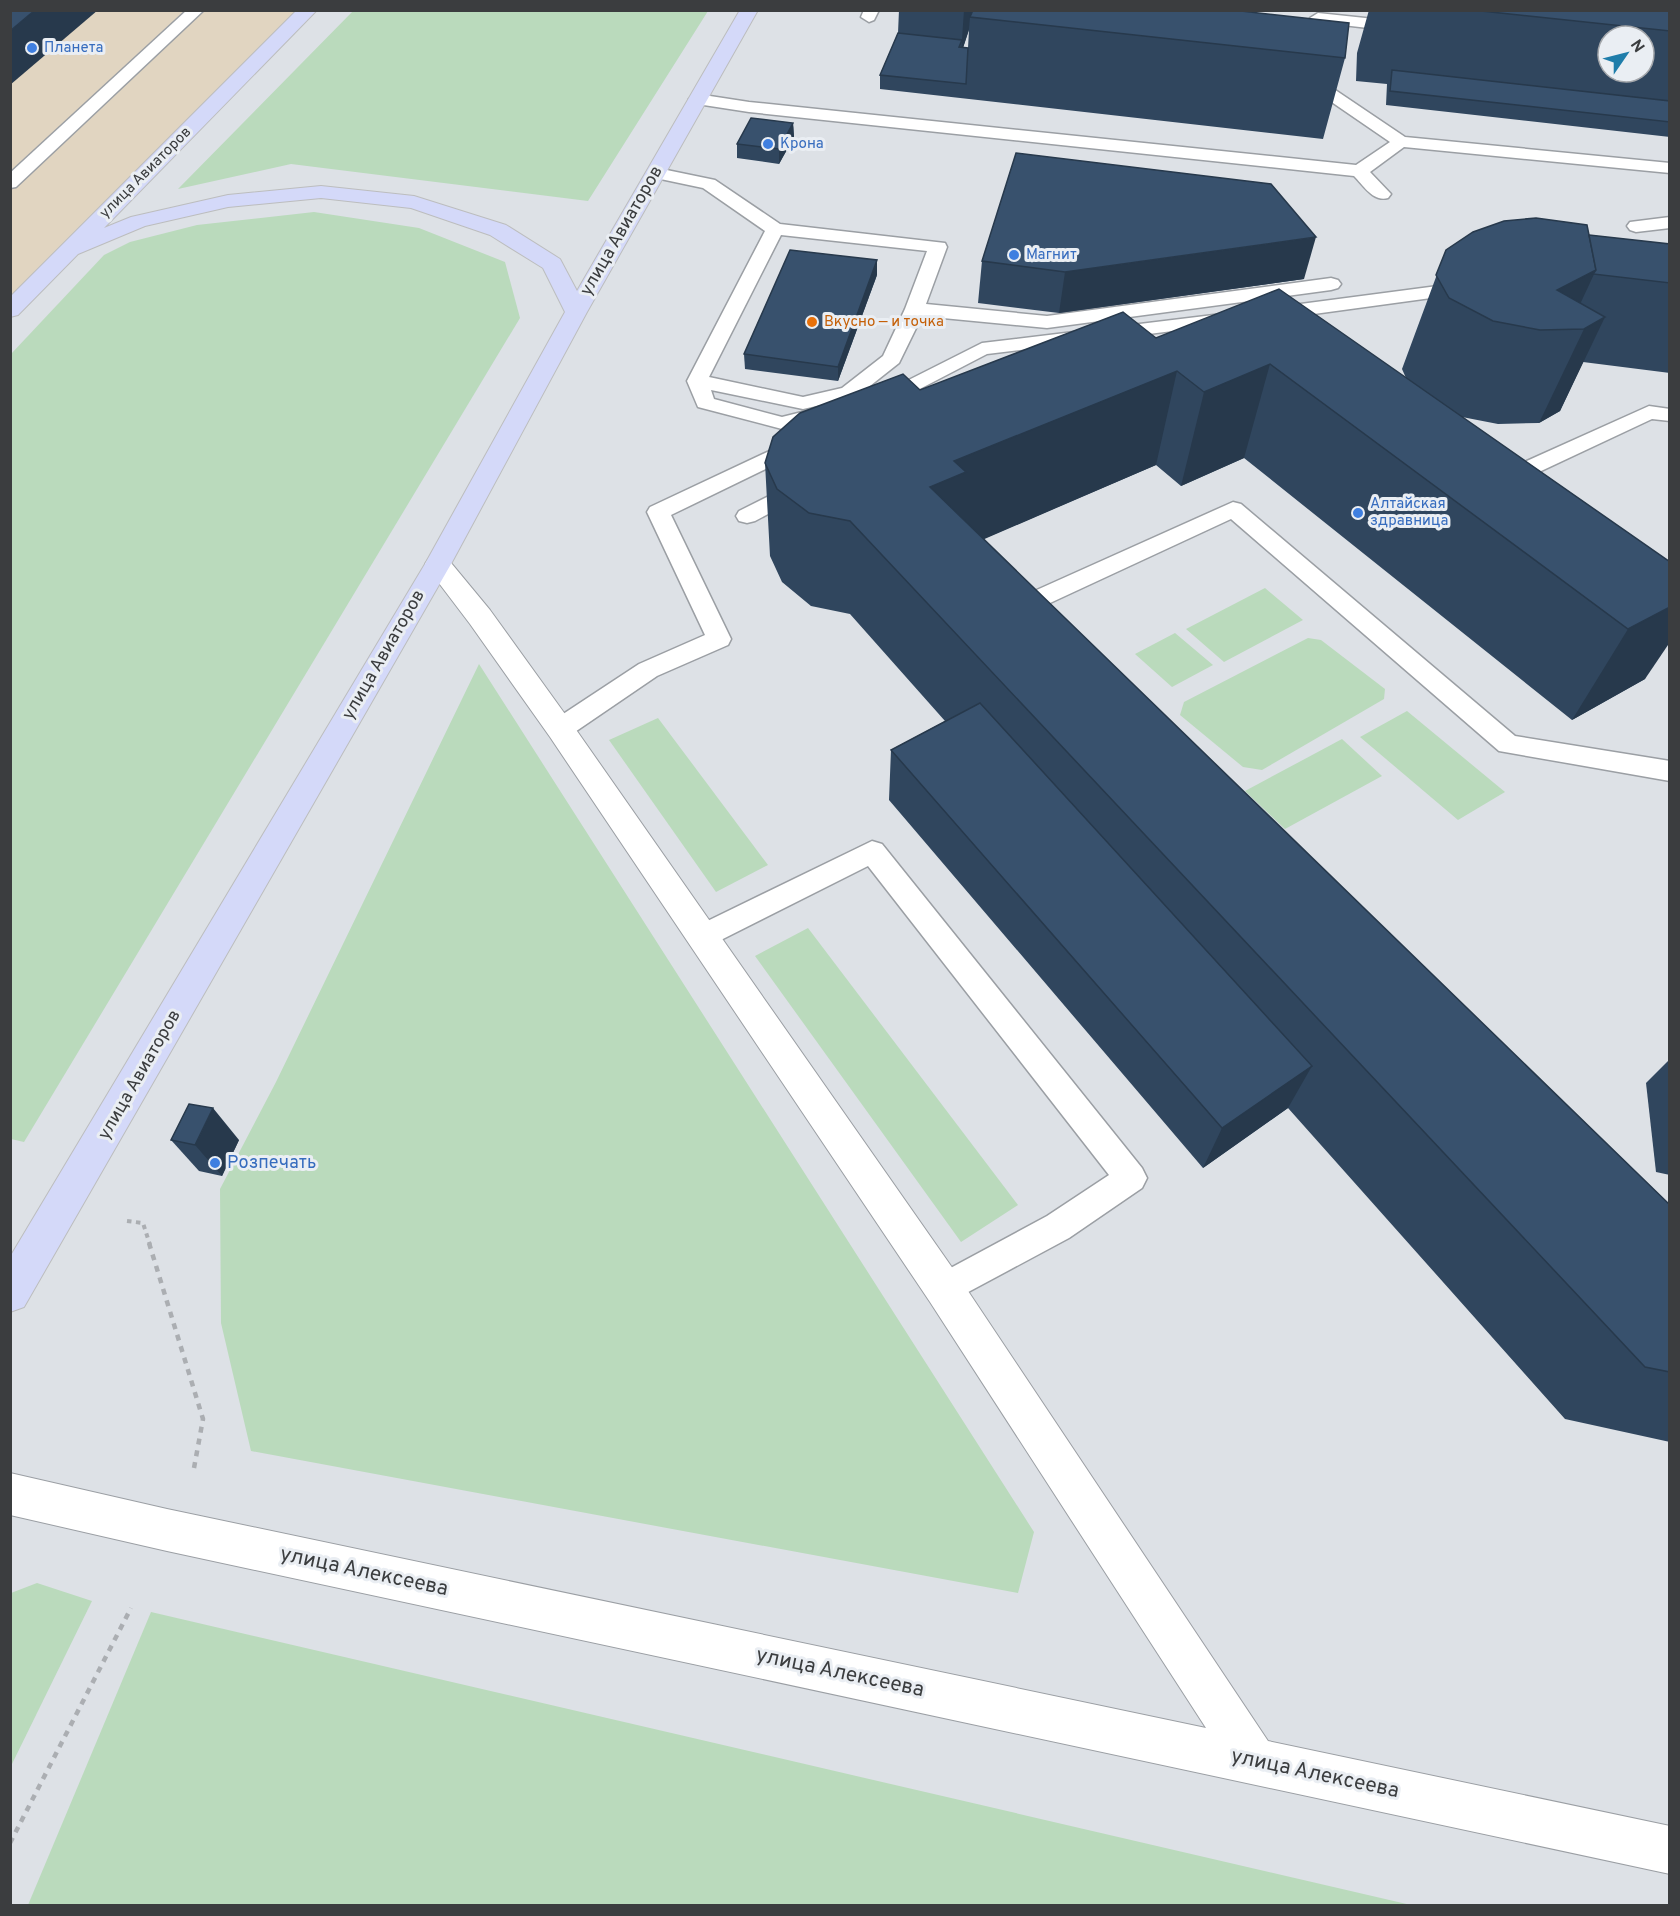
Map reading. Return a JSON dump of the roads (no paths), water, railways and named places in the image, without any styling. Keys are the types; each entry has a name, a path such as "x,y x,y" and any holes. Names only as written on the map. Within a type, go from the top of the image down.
{"main road":[{"name":"улица Авиаторов","path":"10,310 308,10"},
{"name":"улица Авиаторов","path":"10,1294 438,564 576,312 749,10"},
{"path":"69,250 138,221 228,201 321,192 414,202 498,230 552,264 576,312"}],"street":[{"path":"438,564 480,617 560,729 944,1289 1253,1761"},
{"name":"улица Алексеева","path":"10,1494 1670,1850"}],"lane":[{"path":"10,183 197,10"},
{"path":"1419,29 1318,18 1301,78 1401,142 1670,168"},
{"path":"697,99 749,107 1359,171 1382,194"},
{"path":"1359,171 1401,142"},
{"path":"657,172 709,184 775,229 938,247 915,309 892,359 824,414 782,423 705,403 697,381 775,229"},
{"path":"1636,226 1670,222"},
{"path":"915,309 1047,322 1331,284"},
{"path":"560,729 648,670 719,639 658,512 819,440 851,418 982,349 1038,342 1267,324 1346,306 1492,284"},
{"path":"1038,342 1047,362"},
{"path":"1476,493 1649,412 1670,415"},
{"path":"747,516 818,478"},
{"path":"1026,629 1009,612 1233,509 1508,744 1670,771"},
{"path":"701,937 872,852 1131,1178 1058,1227 944,1289"}],"place":[{"name":"Планета","path":"32,48"},
{"name":"Крона","path":"768,144"},
{"name":"Магнит","path":"1014,255"},
{"name":"Вкусно — и точка","path":"812,322"},
{"name":"Алтайская здравница","path":"1358,513"},
{"name":"Розпечать","path":"215,1163"}]}
